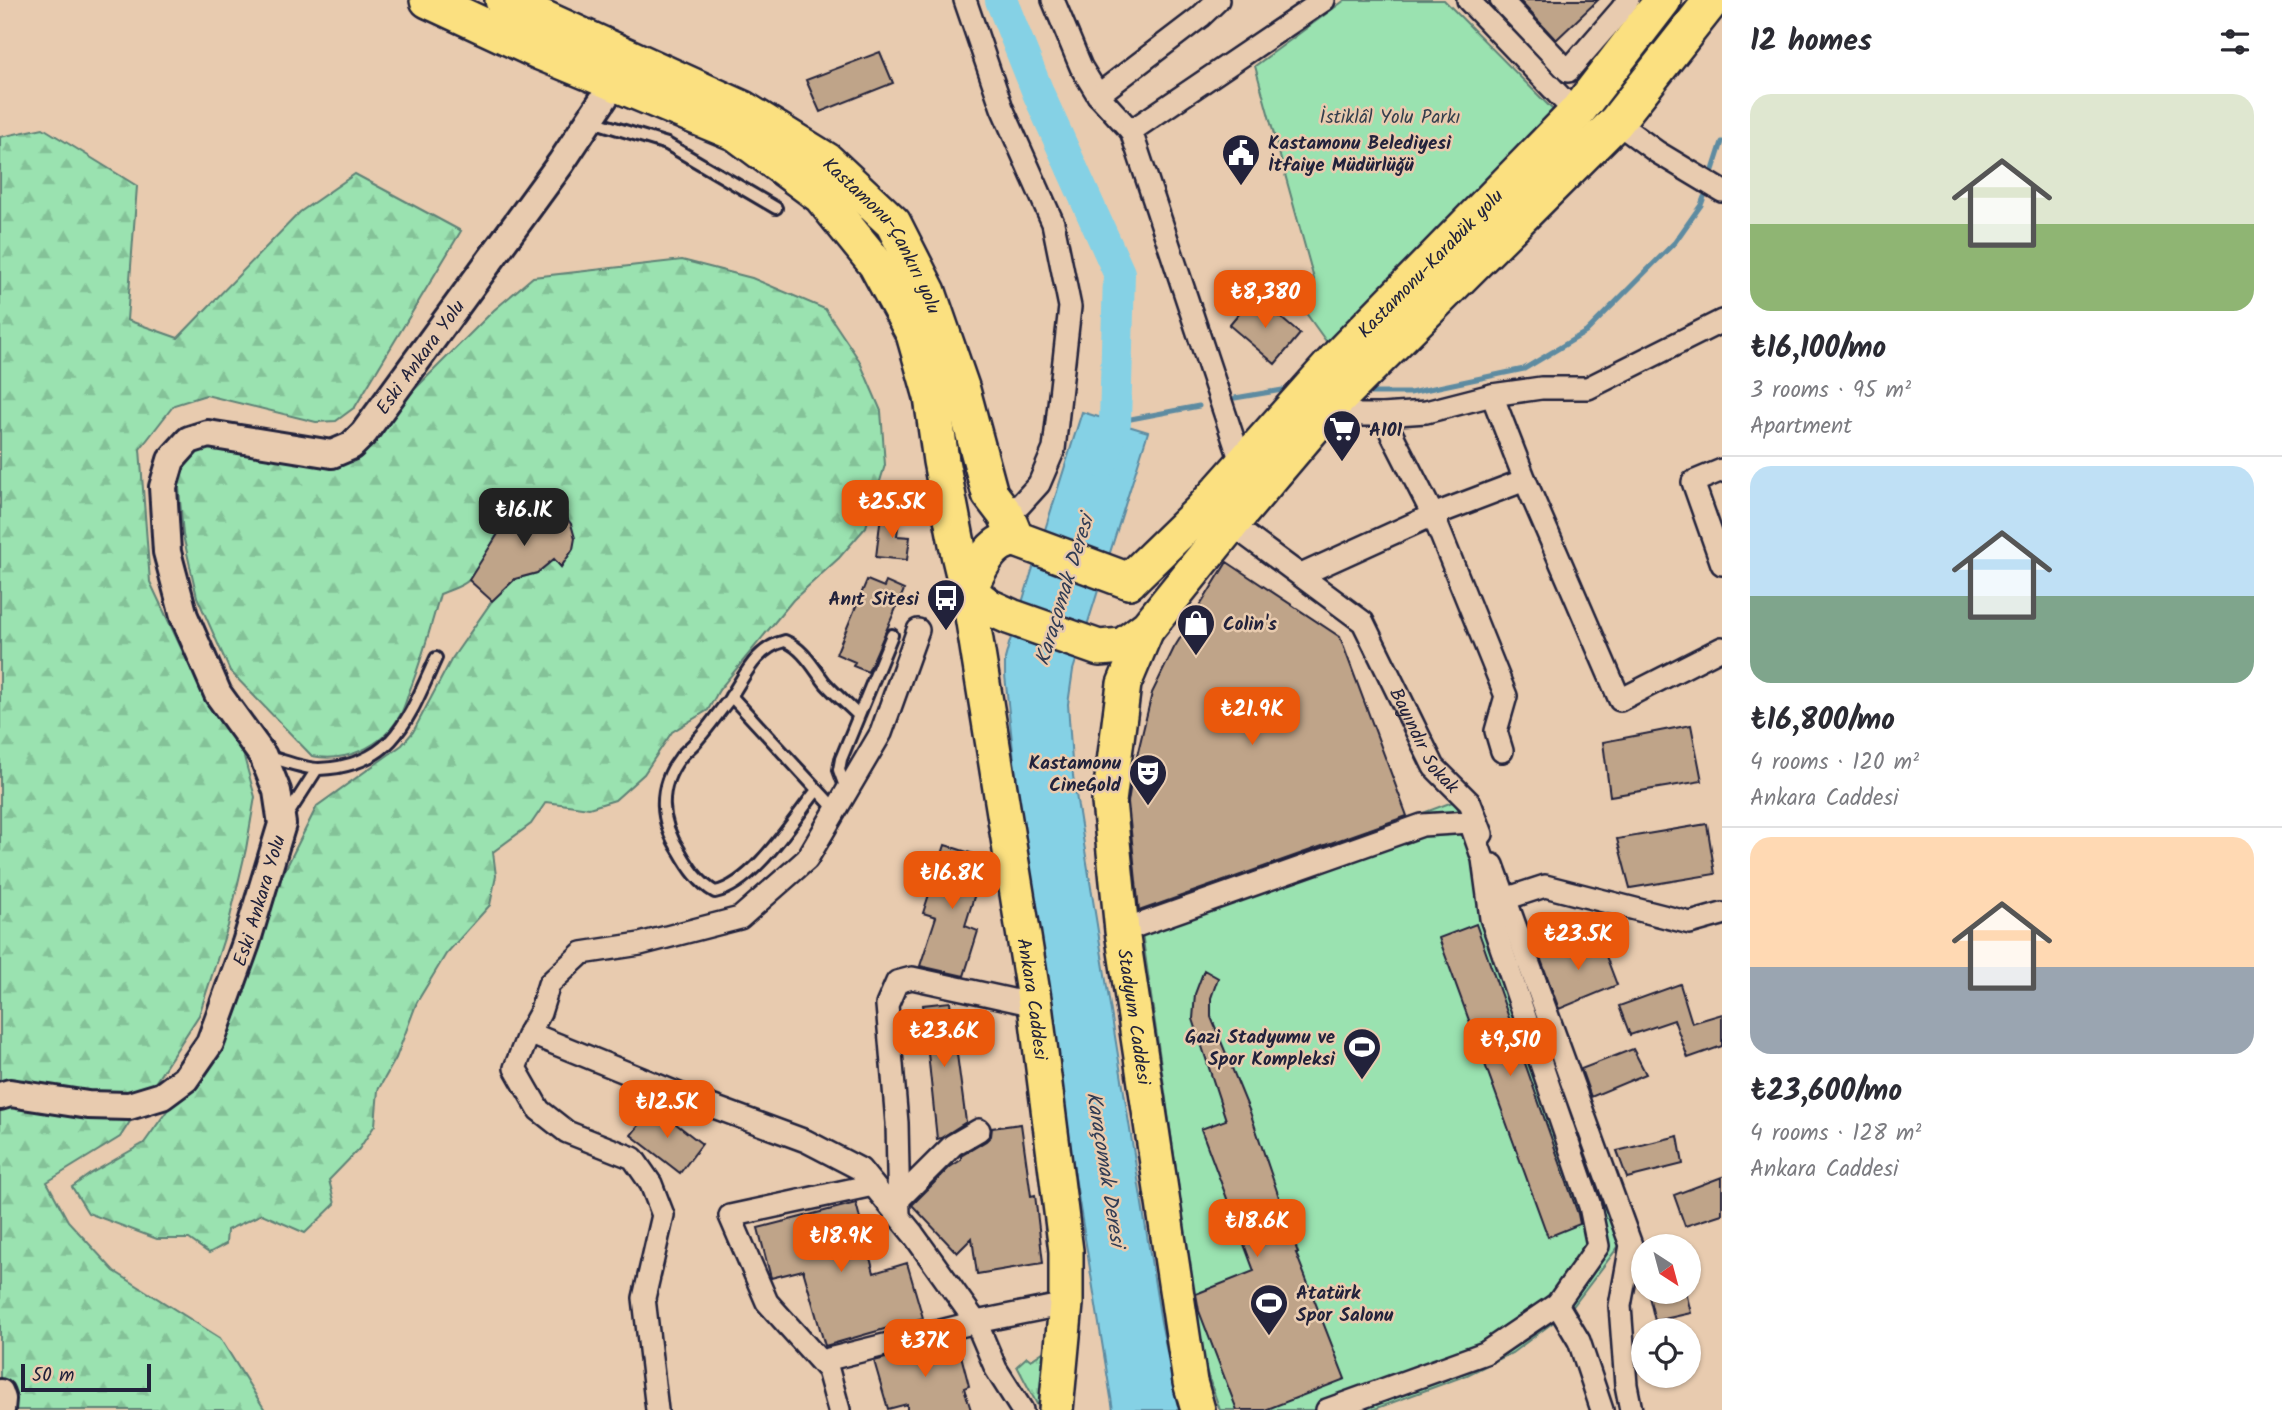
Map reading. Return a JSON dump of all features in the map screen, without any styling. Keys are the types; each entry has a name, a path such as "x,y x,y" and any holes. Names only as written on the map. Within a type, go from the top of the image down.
{"highway":[{"name":"Kastamonu-Çankırı yolu","path":"428,0 540,52 736,133 821,197 876,264 914,334 932,397 958,555 968,591"},
{"name":"Kastamonu-Çankırı yolu","path":"503,0 743,108 827,160 893,223 928,292 962,390 990,494 1011,527"},
{"name":"Kastamonu-Karabük yolu","path":"1129,581 1202,510 1564,101 1663,0"},
{"path":"1148,626 1140,599 1129,581 1011,527 1008,539 989,552 968,591 989,607 1011,617 1099,648 1124,646 1148,626 1332,405 1616,122 1712,0"}],"main road":[{"name":"Ankara Caddesi","path":"968,591 1035,1005 1066,1251 1066,1304 1056,1410"},
{"name":"Stadyum Caddesi","path":"1148,626 1124,684 1109,802 1122,930 1190,1382 1198,1410"}],"street":[{"path":"965,0 1002,108 1053,223 1070,306 1055,449 1039,484 1020,505 1011,527"},
{"path":"1054,0 1081,67 1098,94 1131,131 1242,465"},
{"path":"1098,94 1200,17 1217,0"},
{"path":"1131,131 1324,0"},
{"path":"1468,0 1564,101"},
{"path":"1500,0 1568,72"},
{"path":"1564,101 1568,72 1628,0"},
{"name":"Eski Ankara Yolu","path":"0,1096 10,1093 88,1105 129,1106 162,1096 185,1079 210,1043 246,943 282,824 277,791 263,756 218,694 184,616 167,552 163,487 171,460 189,440 208,434 332,454 351,446 364,433 561,163 614,83"},
{"path":"1616,122 1657,152 1722,191"},
{"path":"1332,405 1359,415 1382,415 1426,412 1492,395 1541,388 1588,388 1722,321"},
{"path":"1492,395 1525,480 1620,700 1722,648"},
{"path":"1382,415 1433,515 1506,696 1496,731 1502,751"},
{"path":"1722,470 1693,482 1722,564"},
{"path":"1301,575 1433,515 1525,480"},
{"name":"Bayındır Sokak","path":"1231,524 1363,622 1434,767 1471,803 1631,1245 1620,1306 1626,1385 1631,1410"},
{"path":"657,1410 645,1298 663,1215 651,1184 634,1158 567,1132 539,1110 515,1068 550,984 582,953 640,944 740,918 807,859 881,733 918,630"},
{"path":"1122,930 1422,825 1471,821 1483,859 1491,918 1590,1206 1598,1246 1557,1304 1485,1353 1327,1410"},
{"path":"1505,899 1545,886 1689,923 1722,914"},
{"path":"899,1208 897,1123 887,1006 897,982 912,978 1035,1005"},
{"path":"530,1033 684,1096 806,1141 860,1169 873,1185 899,1208 976,1322 996,1369 1022,1410"},
{"path":"899,1208 953,1145 979,1130"},
{"path":"839,1410 828,1370 767,1302 730,1216 873,1185"},
{"path":"821,1361 976,1322 1066,1304"},
{"path":"1557,1304 1579,1341 1602,1410"},
{"path":"0,1394 1,1410"}],"lane":[{"path":"589,121 667,144 776,208"},
{"path":"731,696 817,790 841,801 839,770 848,740 892,635"},
{"path":"817,790 747,874 728,889 715,892 704,886 666,829 663,811 667,781 679,758 699,738 750,666 768,648 785,640 792,643 807,657 827,685 858,715"},
{"path":"263,756 317,769 363,761 392,740 406,723 436,657"},
{"path":"282,824 317,769"}],"green space":[{"name":"İstiklâl Yolu Parkı","path":"1345,0 1444,0 1555,112 1328,344 1303,309 1313,296 1314,279 1255,66"},
{"path":"43,128 137,186 127,320 178,338 300,212 355,174 461,231 355,407 336,421 316,422 206,395 174,405 140,449 150,582 208,705 243,753 255,797 228,926 199,1015 120,1137 47,1182 68,1221 114,1271 220,1338 265,1410 0,1410 0,137"},
{"path":"682,260 752,278 825,309 859,360 881,411 885,465 866,527 839,558 793,600 719,690 708,710 672,732 644,774 615,800 589,808 546,802 531,824 493,852 496,876 490,905 446,954 417,1002 396,1058 378,1090 375,1125 359,1149 329,1180 335,1204 305,1233 262,1214 227,1230 226,1244 209,1253 189,1239 157,1239 88,1213 72,1187 144,1143 169,1108 208,1068 235,1015 282,876 317,806 402,745 413,732 451,660 492,601 515,579 537,573 554,559 561,567 573,549 565,520 557,509 543,503 529,503 518,508 499,531 477,571 469,580 440,594 404,706 392,728 373,744 350,755 325,758 312,756 230,671 197,597 183,535 178,476 193,444 320,451 375,429 494,310 533,277"},
{"name":"Gazi Stadyumu ve Spor Kompleksi","path":"1455,801 1621,1243 1571,1309 1512,1353 1467,1375 1372,1410 1220,1410 1204,1364 1140,919"},
{"path":"1043,1352 1055,1357 1040,1410 1017,1366 1027,1357 1031,1360"}],"water":[{"path":"1082,412 1148,432 1073,670 1068,704 1073,776 1161,1322 1179,1410 1113,1410 1027,882 1005,675 1009,644"}],"building":[{"path":"1519,0 1598,0 1556,40"},
{"path":"880,52 893,83 820,112 806,80"},
{"path":"1254,295 1300,334 1275,364 1229,325"},
{"path":"537,502 562,512 571,524 575,538 573,549 561,567 554,559 537,573 515,579 492,601 469,580 508,518 517,508"},
{"path":"881,515 899,518 897,536 910,537 907,560 876,557"},
{"path":"1227,562 1340,637 1407,816 1139,911 1128,802 1152,693 1174,648"},
{"path":"867,580 884,587 886,582 904,590 868,672 853,666 855,662 836,654"},
{"path":"1691,725 1702,781 1610,796 1603,742"},
{"path":"1707,824 1715,874 1630,888 1617,839"},
{"path":"945,845 986,858 965,926 978,931 964,976 920,966 936,917 923,913"},
{"path":"1476,924 1578,1214 1580,1224 1548,1237 1439,938"},
{"path":"1598,935 1617,985 1559,1009 1540,957"},
{"path":"1204,970 1218,978 1211,998 1211,1017 1250,1112 1296,1253 1345,1379 1265,1410 1237,1410 1199,1311 1196,1294 1254,1271 1201,1129 1226,1120 1193,1019 1195,994"},
{"path":"1680,984 1692,1023 1722,1014 1722,1046 1688,1058 1674,1020 1630,1035 1619,1006"},
{"path":"950,1002 966,1122 937,1139 923,1005"},
{"path":"1633,1049 1646,1074 1591,1097 1581,1069"},
{"path":"654,1107 702,1144 680,1173 631,1135"},
{"path":"1021,1124 1031,1196 1035,1195 1043,1263 977,1274 972,1238 957,1253 912,1205 950,1167 961,1160 961,1156 986,1141 991,1136 992,1128"},
{"path":"1678,1136 1683,1164 1627,1178 1617,1151"},
{"path":"1722,1177 1722,1214 1685,1226 1674,1195"},
{"path":"856,1203 874,1273 907,1263 923,1318 825,1346 803,1270 771,1278 758,1228"},
{"path":"1651,1304 1689,1304 1691,1313 1654,1318"},
{"path":"957,1340 969,1386 964,1388 971,1410 907,1410 907,1404 888,1409 874,1361"}],"waterway":[{"name":"Karaçomak Deresi","path":"1001,0 1039,95 1119,273 1115,422 1102,462"},
{"path":"1713,170 1722,142"},
{"path":"1362,393 1410,393 1524,369 1586,332 1675,242 1704,197"},
{"path":"1235,398 1294,388"},
{"path":"1115,422 1199,406"}],"place":[{"name":"Kastamonu Belediyesi İtfaiye Müdürlüğü","path":"1241,187"},
{"name":"A101","path":"1342,463"},
{"name":"Anıt Sitesi","path":"946,632"},
{"name":"Colin's","path":"1196,657"},
{"name":"Kastamonu CineGold","path":"1148,807"},
{"name":"Gazi Stadyumu ve Spor Kompleksi","path":"1362,1081"},
{"name":"Atatürk Spor Salonu","path":"1269,1337"}]}
